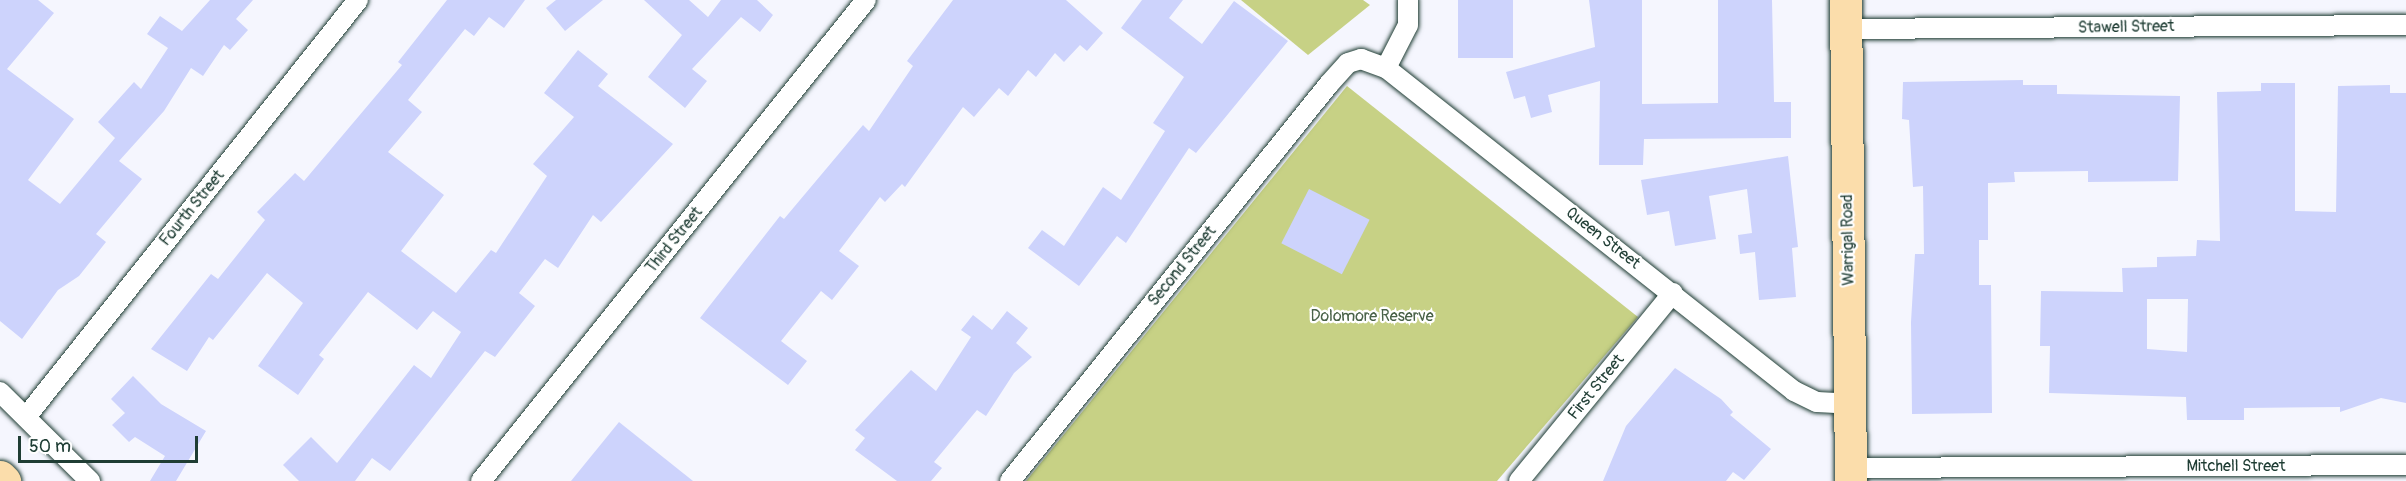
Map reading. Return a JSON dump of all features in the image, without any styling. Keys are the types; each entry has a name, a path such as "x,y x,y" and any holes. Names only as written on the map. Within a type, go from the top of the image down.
{"highway":[{"path":"0,477 4,481"}],"main road":[{"name":"Warrigal Road","path":"1846,15 1850,474"}],"street":[{"name":"Fourth Street","path":"26,417 358,0"},
{"name":"Third Street","path":"481,481 866,0"},
{"path":"1386,68 1404,38 1408,0"},
{"name":"Stawell Street","path":"1846,15 2406,25"},
{"name":"Queen Street","path":"1361,59 1386,68 1805,398 1850,404"},
{"name":"Second Street","path":"1010,481 1329,84 1361,59"},
{"name":"First Street","path":"1519,481 1673,293"},
{"path":"0,392 90,481"},
{"name":"Mitchell Street","path":"1850,474 2406,465"}],"green space":[{"path":"1241,0 1363,0 1370,5 1308,55"},
{"name":"Dolomore Reserve","path":"1347,86 1638,317 1497,481 1026,481"}],"building":[{"path":"0,0 38,0 54,13 7,69 74,119 28,180 60,204 115,138 98,122 134,82 141,89 168,48 147,34 160,16 182,31 210,0 253,0 236,19 248,30 230,50 224,45 203,76 191,68 164,111 119,161 142,179 96,234 106,242 79,276 58,290 22,339 0,321"},
{"path":"447,0 525,0 504,28 489,17 474,36 465,29 408,100 422,112 388,152 444,195 401,251 456,293 491,250 496,253 547,176 533,164 574,117 544,93 578,50 608,74 598,86 673,144 601,222 593,215 558,268 545,259 519,293 535,306 495,357 485,351 390,471 372,458 355,481 299,481 283,465 311,437 337,463 414,365 431,378 461,332 433,311 417,330 368,292 319,355 324,359 298,395 258,366 303,303 267,273 213,340 209,337 187,371 151,349 211,274 218,279 265,220 257,212 295,173 304,181 402,65 398,62"},
{"path":"556,0 603,0 565,31 546,8"},
{"path":"644,0 689,0 708,17 721,0 757,0 773,15 760,32 741,17 692,69 707,81 685,108 648,77 682,35"},
{"path":"953,0 1066,0 1103,33 1087,51 1080,45 1064,62 1055,53 1036,77 1028,70 1008,96 999,88 974,117 963,107 905,187 902,184 885,202 880,197 839,251 859,266 832,300 821,291 781,341 807,361 788,385 700,318 780,216 784,219 863,125 869,131 913,66 907,61"},
{"path":"1142,0 1183,0 1169,18 1202,44 1234,1 1288,41 1196,153 1189,148 1126,243 1117,236 1079,286 1028,248 1042,230 1064,246 1103,187 1121,200 1165,131 1153,123 1184,77 1121,28"},
{"path":"1458,0 1513,0 1513,58 1458,58"},
{"path":"1589,0 1642,0 1642,104 1718,103 1718,0 1772,0 1774,102 1791,102 1791,138 1644,139 1643,165 1599,165 1600,81 1548,95 1552,112 1531,118 1525,96 1514,99 1506,72 1595,47"},
{"path":"2023,80 2023,85 2057,85 2057,94 2180,96 2178,181 2088,182 2088,171 2014,172 2015,182 1988,183 1988,240 1979,240 1979,285 1991,285 1992,413 1912,414 1911,322 1915,254 1924,254 1923,186 1913,187 1909,120 1902,119 1903,82"},
{"path":"2261,83 2295,83 2295,211 2336,212 2338,86 2390,85 2390,93 2406,93 2406,403 2381,398 2340,412 2340,407 2244,408 2244,420 2187,420 2186,397 2049,393 2050,346 2040,346 2041,291 2123,292 2122,268 2157,267 2157,257 2196,256 2197,240 2220,241 2217,92 2261,91","holes":["2147,299 2188,299 2187,352 2147,349"]},
{"path":"1788,156 1798,247 1792,248 1796,297 1759,300 1755,252 1740,254 1738,235 1752,233 1747,189 1709,196 1716,239 1675,246 1669,211 1647,215 1641,180"},
{"path":"1309,189 1370,220 1342,274 1281,243"},
{"path":"1007,311 1028,328 1016,343 1032,357 1014,373 986,416 977,410 934,462 942,468 931,481 897,481 855,450 865,438 855,430 911,370 936,391 971,337 961,330 973,315 992,330"},
{"path":"1675,368 1721,399 1733,412 1730,415 1771,449 1744,480 1733,472 1726,481 1603,481 1626,426"},
{"path":"133,376 161,404 206,431 176,481 150,481 165,456 135,437 129,442 112,425 125,413 111,399"},
{"path":"619,422 693,481 571,481"}]}
